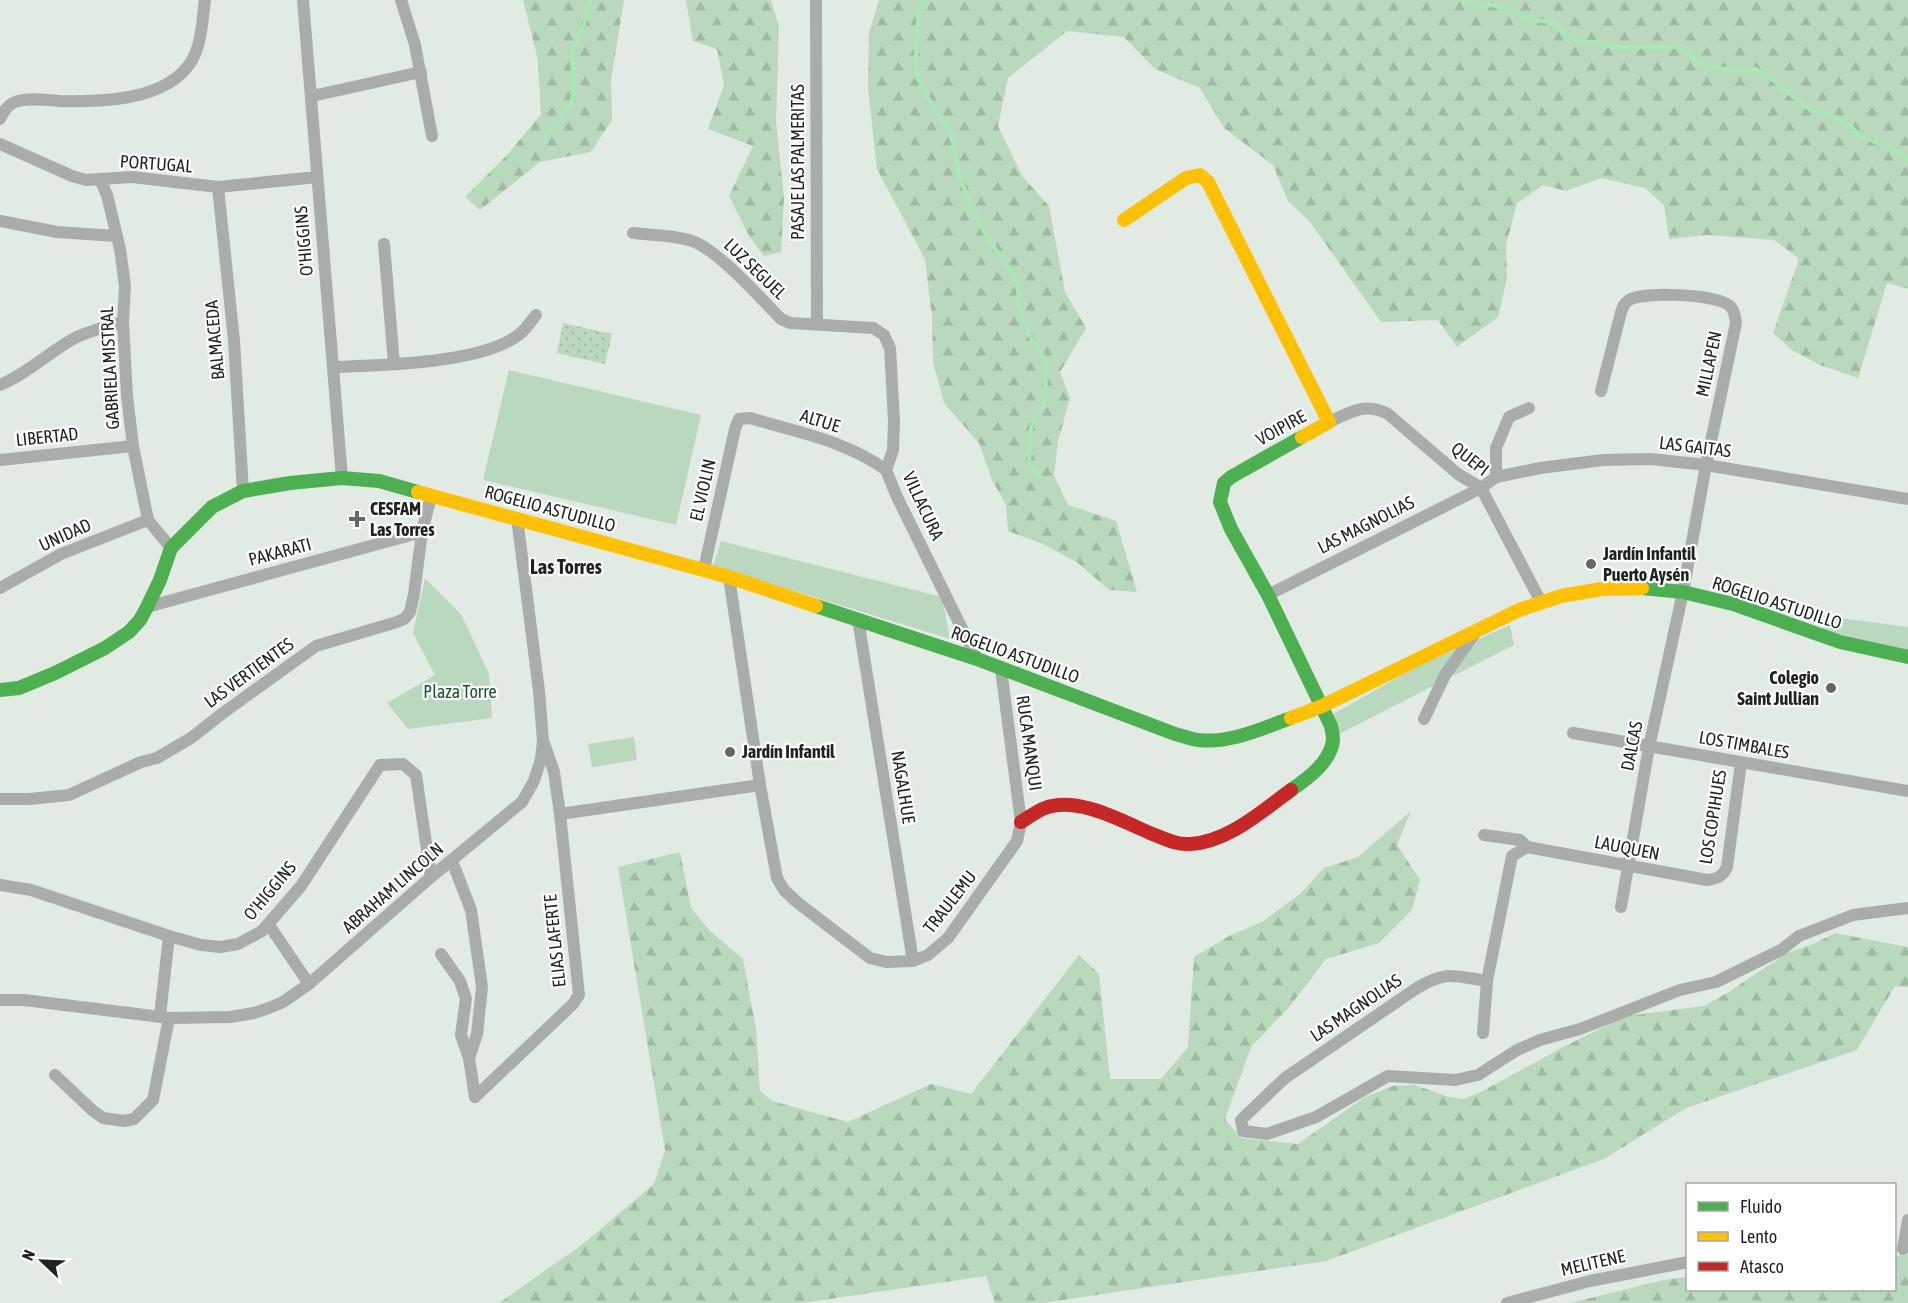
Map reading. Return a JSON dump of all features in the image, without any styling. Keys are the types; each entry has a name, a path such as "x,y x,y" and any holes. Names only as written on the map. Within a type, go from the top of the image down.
{"street":[{"path":"0,119 8,106 16,101 107,101 132,97 165,85 180,76 197,49 205,0"},
{"name":"O'HIGGINS","path":"303,0 342,478"},
{"path":"401,0 415,45 432,136"},
{"name":"PASAJE LAS PALMERITAS","path":"816,0 817,324"},
{"path":"312,96 420,72"},
{"name":"PORTUGAL","path":"0,144 86,180 132,177 218,187 317,177"},
{"name":"VOIPIRE","path":"1124,220 1186,178 1200,175 1208,182 1329,422 1231,477 1224,483 1220,502 1231,529 1268,595 1322,706"},
{"name":"GABRIELA MISTRAL","path":"99,179 107,195 120,249 125,286 123,322 127,396 133,446 148,520 171,548"},
{"name":"BALMACEDA","path":"218,187 234,341 243,491"},
{"path":"0,222 57,232 116,236"},
{"name":"LUZ SEGUEL","path":"633,233 689,240 704,246 781,319 790,323 817,324"},
{"path":"384,244 394,364"},
{"name":"MILLAPEN","path":"1601,391 1622,307 1627,302 1636,297 1679,294 1717,301 1729,305 1734,312 1736,324 1706,465 1683,592"},
{"path":"334,367 394,364 468,356 504,344 521,333 536,315"},
{"path":"0,386 22,374 73,339 123,322"},
{"name":"VILLACURA","path":"817,324 873,328 884,334 890,348 894,421 893,450 886,470 976,659"},
{"name":"QUEPI","path":"1329,422 1360,409 1368,407 1379,409 1388,414 1458,474 1480,488 1541,602"},
{"path":"1496,477 1496,448 1509,417 1529,408"},
{"name":"ALTUE","path":"739,419 750,418 848,448 869,457 886,470"},
{"name":"EL VIOLIN","path":"704,569 739,419"},
{"name":"LIBERTAD","path":"0,460 133,446"},
{"name":"LAS GAITAS","path":"1480,488 1496,477 1540,468 1603,460 1651,459 1706,465 1908,499"},
{"name":"ROGELIO ASTUDILLO","path":"0,690 19,688 55,674 105,648 129,632 147,608 171,548 212,507 243,491 290,483 342,478 379,481 704,569 976,659 1175,734 1198,740 1220,740 1253,732 1322,706 1519,610 1561,596 1602,589 1643,588 1683,592 1732,604 1840,642 1908,657"},
{"name":"LAS MAGNOLIAS","path":"1268,595 1480,488"},
{"name":"LAS VERTIENTES","path":"0,799 69,795 141,762 157,758 191,738 316,646 404,619 410,612 414,594 422,532 431,496"},
{"name":"ABRAHAM LINCOLN","path":"0,1000 24,1000 165,1017 230,1017 254,1013 283,1002 309,984 431,877 522,802 534,781 541,759 543,741 517,518"},
{"name":"UNIDAD","path":"0,588 61,554 148,520"},
{"name":"PAKARATI","path":"147,608 422,532"},
{"name":"TRAULEMU","path":"729,577 760,785 777,878 784,890 798,903 870,958 886,962 913,961 928,955 948,938 1017,841 1021,822"},
{"name":"DALCAS","path":"1621,907 1649,747 1683,592"},
{"name":"NAGALHUE","path":"858,619 913,961"},
{"path":"1424,719 1445,675 1475,632"},
{"name":"RUCA MANQUI","path":"1001,669 1021,822"},
{"path":"1021,822 1044,808 1061,804 1076,805 1103,813 1172,842 1190,844 1212,839 1235,829 1308,779 1326,757 1333,741 1331,726 1322,706"},
{"name":"LOS TIMBALES","path":"1573,733 1908,791"},
{"name":"ELIAS LAFERTE","path":"469,1058 475,1097 573,1004 579,995 560,814 554,772 543,741"},
{"name":"LOS COPIHUES","path":"1721,876 1727,867 1741,763"},
{"name":"O'HIGGINS","path":"0,885 31,890 169,936 211,947 229,946 255,936 269,925 301,886 380,765 403,764 416,775 431,877"},
{"path":"560,814 760,785"},
{"name":"LAUQUEN","path":"1484,835 1520,840 1527,847 1628,867 1707,880 1721,876"},
{"path":"1483,1033 1487,981 1512,856 1527,847"},
{"path":"452,861 471,910 482,987 477,1034 469,1058"},
{"name":"LAS MAGNOLIAS","path":"1487,981 1446,975 1432,979 1285,1078 1241,1120 1243,1131 1267,1134 1316,1118 1389,1076 1455,1080 1478,1075 1517,1050 1540,1040 1580,1029 1680,990 1716,982 1781,950 1800,936 1853,915 1908,908"},
{"path":"269,925 309,984"},
{"path":"55,1075 103,1118 124,1121 134,1119 153,1100 165,1017 169,936"},
{"path":"441,954 460,981 466,999 461,1035 469,1058"},
{"path":"1902,1249 1908,1220"},
{"name":"MELITENE","path":"1507,1303 1590,1281 1686,1262"}],"green space":[{"path":"523,0 624,0 611,80 612,120 591,152 540,162 480,210 465,197 508,154 541,114 538,60"},
{"path":"686,0 771,0 779,27 776,121 784,198 781,252 764,256 749,236 729,196 753,146 708,129 724,85 717,49 693,41"},
{"path":"879,0 1908,0 1908,289 1887,283 1858,378 1820,365 1792,350 1773,333 1799,259 1774,240 1707,235 1669,239 1664,205 1645,188 1601,178 1566,191 1543,185 1517,203 1506,245 1507,279 1498,317 1457,347 1438,320 1381,322 1310,222 1288,201 1273,165 1224,128 1200,88 1155,69 1124,37 1067,31 1008,78 998,126 1022,176 1049,206 1065,292 1086,328 1060,372 1070,398 1058,441 1054,476 1068,505 1116,521 1137,592 1109,590 1078,563 1043,544 1008,531 1006,505 992,480 979,443 944,403 933,361 932,317 925,259 877,169 868,88 869,33"},
{"path":"563,323 612,334 605,364 557,353"},
{"path":"509,370 701,415 676,525 483,480"},
{"path":"721,541 942,597 950,639 713,566"},
{"name":"Plaza Torre","path":"425,578 461,614 489,674 492,718 408,729 387,703 435,675 413,633"},
{"path":"1824,616 1908,627 1908,652 1822,634"},
{"path":"1510,625 1514,645 1337,735 1330,716 1416,667"},
{"path":"634,737 637,760 592,767 588,744"},
{"path":"1411,811 1397,845 1420,880 1412,910 1379,943 1326,959 1290,1006 1251,1047 1225,1119 1241,1138 1298,1144 1365,1097 1393,1086 1415,1085 1449,1097 1464,1099 1626,1016 1704,1006 1787,953 1835,933 1908,947 1908,987 1895,986 1857,1050 1686,1108 1604,1159 1326,1261 1042,1303 995,1303 986,1276 802,1303 499,1303 583,1244 654,1184 665,1150 618,867 680,852 691,908 709,930 743,959 756,1029 760,1091 772,1101 848,1122 931,1084 971,1094 1079,955 1099,974 1110,1079 1161,1079 1188,1047 1194,957 1231,935 1262,922 1300,894 1324,868 1358,857"},
{"path":"1908,1255 1908,1303 1570,1303 1664,1280 1686,1277 1686,1291 1896,1291 1896,1256"}],"waterway":[{"path":"545,139 570,104 574,93 573,50 584,24 590,0"},
{"path":"924,0 918,19 917,77 936,112 950,129 959,175 971,205 986,236 1009,267 1018,288 1023,321 1033,342 1045,358 1046,394 1043,406 1031,427 1029,465 1040,477"},
{"path":"1463,0 1476,5 1504,8 1531,20 1553,22 1568,38 1579,42 1596,42 1612,47 1676,47 1688,52 1700,63 1709,67 1733,70 1755,69 1768,76 1807,108 1836,117 1853,128 1858,135 1896,151 1908,159"}],"traffic: fast":[{"path":"1291,790 1304,781 1328,756 1333,740 1331,726 1268,595 1231,529 1220,502 1224,483 1231,477 1302,437"},
{"path":"0,690 19,688 55,673 105,648 129,632 140,620 147,607 160,580 171,548 212,507 243,491 290,483 342,478 379,481 418,492"},
{"path":"1642,588 1683,592 1733,604 1840,642 1908,657"},
{"path":"816,606 977,659 1193,739 1222,740 1291,718"}],"traffic: slow":[{"path":"1124,220 1186,178 1200,175 1208,182 1329,422 1302,437"},
{"path":"418,492 729,577 816,606"},
{"path":"1291,718 1322,706 1519,610 1561,596 1602,589 1642,588"}],"traffic: jam":[{"path":"1021,822 1045,808 1071,805 1112,816 1170,841 1190,844 1218,838 1231,832 1291,790"}],"place":[{"name":"CESFAM Las Torres","path":"357,519"},
{"name":"Jardín Infantil Puerto Aysén","path":"1591,564"},
{"name":"Colegio Saint Jullian","path":"1831,688"},
{"name":"Jardín Infantil","path":"730,752"}],"district":[{"name":"Las Torres","path":"566,567"}]}
